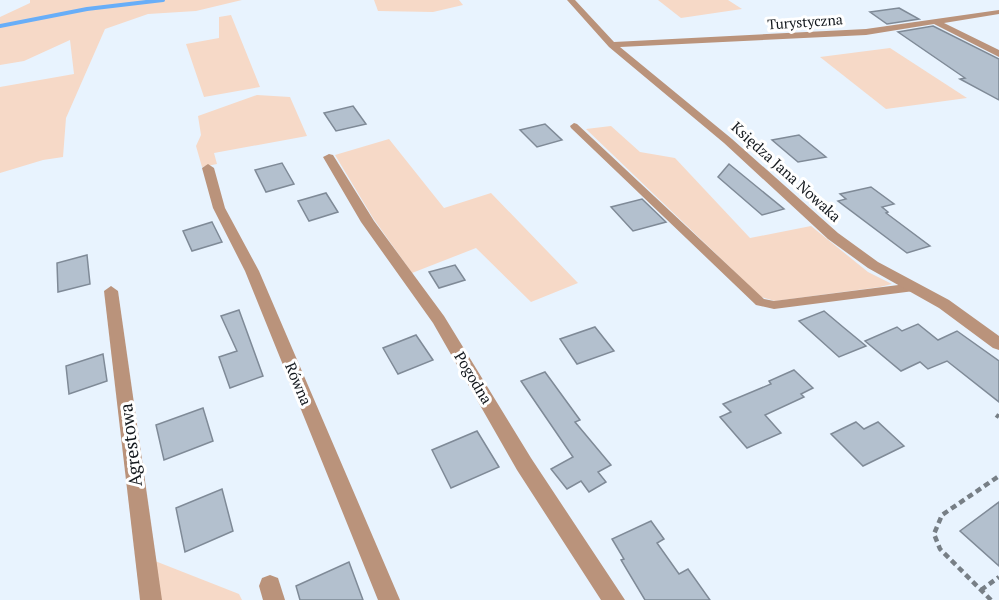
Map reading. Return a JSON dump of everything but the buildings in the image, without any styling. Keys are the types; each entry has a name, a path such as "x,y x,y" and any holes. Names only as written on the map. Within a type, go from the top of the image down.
{"street":[{"name":"Księdza Jana Nowaka","path":"571,0 612,45 728,141 833,236 873,265 944,303 999,344"},
{"name":"Turystyczna","path":"612,45 866,32 999,12"},
{"path":"934,21 999,54"},
{"name":"Pogodna","path":"329,157 368,222 439,320 524,464 614,600"},
{"name":"Równa","path":"208,168 219,208 252,271 388,600"},
{"name":"Agrestowa","path":"111,291 152,600"}],"lane":[{"path":"574,126 760,302 774,305 914,287"}],"path":[{"path":"991,600 939,549 934,534 942,515 999,476"},
{"path":"981,590 999,577"}],"shaded area":[{"path":"30,0 242,0 196,11 148,14 105,29 66,118 63,157 43,160 0,173 0,87 74,74 70,40 24,61 0,65 0,17 30,3"},
{"path":"374,0 459,0 463,5 433,12 378,11"},
{"path":"658,0 728,0 742,9 681,18"},
{"path":"231,15 260,87 204,97 186,44 219,38 219,17"},
{"path":"890,48 967,98 886,109 820,57"},
{"path":"257,95 290,97 307,136 214,153 217,164 202,167 196,146 201,135 198,116"},
{"path":"611,126 640,152 675,158 750,238 811,226 868,272 892,284 775,301 761,297 586,129"},
{"path":"389,139 444,208 491,193 578,283 531,302 476,248 412,273 373,218 335,155"},
{"path":"155,561 239,594 242,600 161,600"}],"waterway":[{"path":"0,26 87,9 163,0"}]}
